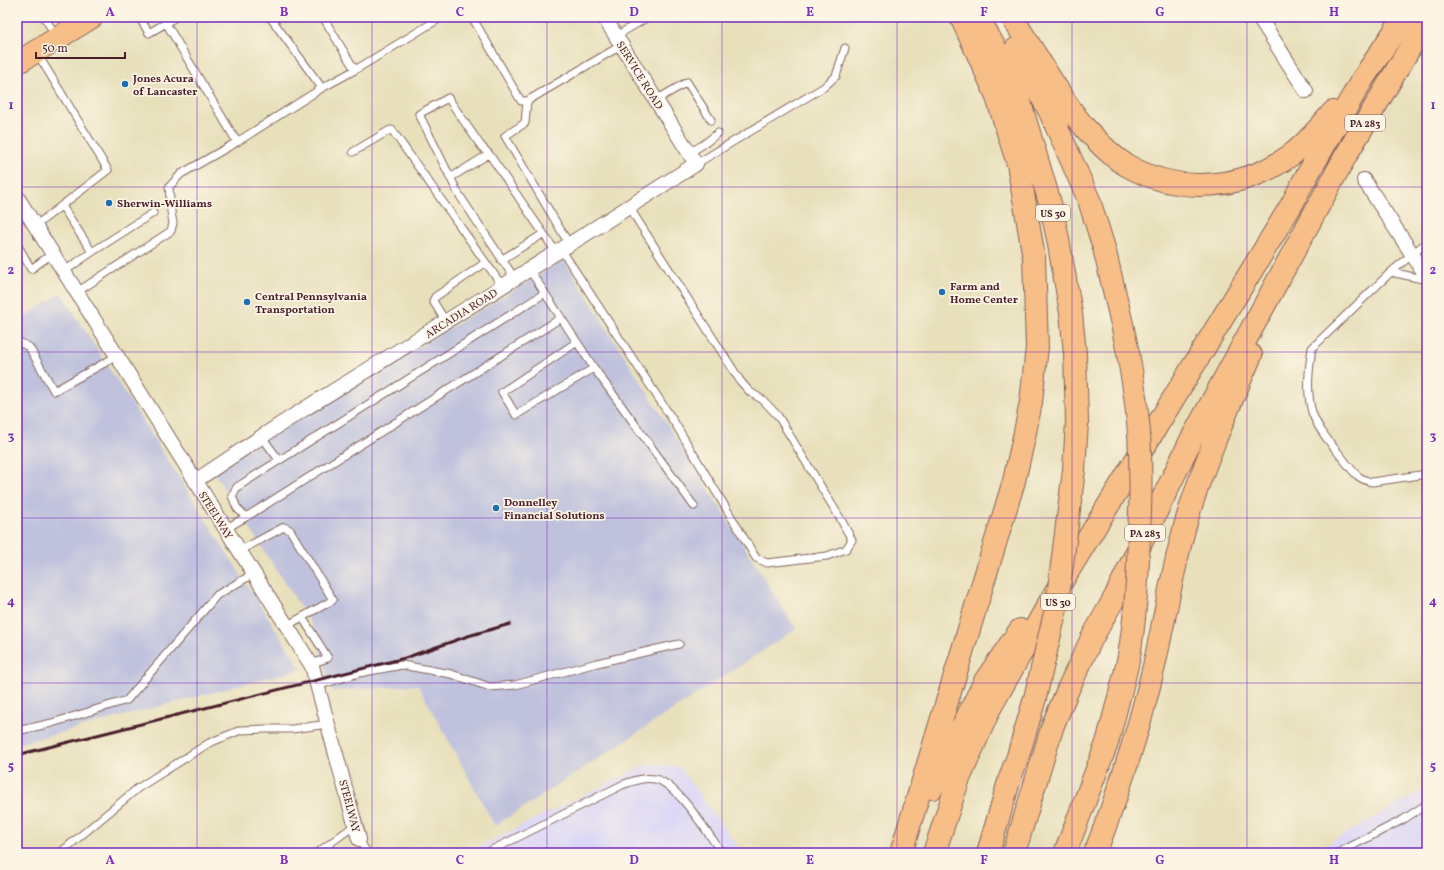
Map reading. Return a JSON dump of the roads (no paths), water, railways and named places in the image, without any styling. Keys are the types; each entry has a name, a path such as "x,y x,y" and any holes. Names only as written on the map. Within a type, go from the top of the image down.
{"main road":[{"path":"17,63 92,17"},
{"path":"902,853 1014,481 1031,402 1037,347 1034,258 1018,164 996,94 961,17"},
{"name":"US 30","path":"978,17 1008,71 1021,106 1050,202 1063,262 1071,313 1075,361 1077,422 1074,470 1057,604 1035,698 988,853"},
{"path":"997,17 1018,51 1050,112 1089,200 1104,248 1122,324 1130,364 1139,434 1140,494 1138,566 1134,622 1128,657 1106,744 1065,853"},
{"path":"1012,17 1070,109 1086,129 1108,151 1127,166 1151,176 1176,183 1198,186 1219,184 1245,179 1266,170 1290,155 1308,140 1362,80"},
{"name":"PA 283","path":"934,853 958,781 990,708 1056,590 1292,204 1362,80 1404,17"},
{"name":"PA 283","path":"1014,853 1053,725 1092,638 1115,597 1190,442 1349,150 1427,22"},
{"path":"1096,853 1111,813 1134,742 1153,667 1187,518 1220,426 1308,226"},
{"path":"902,853 943,765 985,681 1016,633 1056,590"}],"street":[{"name":"SERVICE ROAD","path":"604,17 692,159"},
{"path":"1259,17 1306,91"},
{"name":"ARCADIA ROAD","path":"195,481 305,409 503,287 562,248 629,207 692,159"},
{"path":"1364,180 1427,278"},
{"name":"STEELWAY","path":"17,198 310,664 359,839"}],"lane":[{"path":"44,17 58,38"},
{"path":"139,17 149,33 176,17"},
{"path":"270,17 322,88"},
{"path":"323,17 355,70"},
{"path":"77,292 170,231 173,223 169,187 181,174 237,142 322,88 355,70 442,17"},
{"path":"472,17 521,101 527,101 619,41 648,17"},
{"path":"166,23 237,142"},
{"path":"692,159 824,87 836,76 845,48"},
{"path":"35,226 108,170 36,51"},
{"path":"656,100 687,82 711,120"},
{"path":"515,279 501,260 450,178 419,114 448,98 481,146 489,154 543,234 562,248"},
{"path":"527,101 524,123 505,136 562,248 676,425 756,558 767,563 794,561 827,556 846,549 852,540 778,416 763,400 750,392 741,382 629,207"},
{"path":"352,152 392,130 503,287"},
{"path":"692,159 704,144 718,133"},
{"path":"450,178 489,154"},
{"path":"62,206 92,252"},
{"path":"63,272 153,213"},
{"path":"501,260 543,234"},
{"path":"1427,242 1391,272 1312,348 1309,380 1310,402 1313,413 1325,435 1358,476 1363,480 1372,482 1427,474"},
{"path":"17,244 31,269 52,254"},
{"path":"446,322 434,302 435,297 485,263"},
{"path":"529,269 594,368 694,506"},
{"path":"1391,272 1427,278"},
{"path":"246,517 237,508 232,496 237,487 545,294"},
{"path":"225,529 561,318"},
{"path":"17,341 29,347 54,391 117,356"},
{"path":"577,342 502,392 516,415 594,368"},
{"path":"262,437 279,460"},
{"path":"240,552 284,527 290,530 333,600 286,626"},
{"path":"17,731 52,723 127,700 217,595 253,574"},
{"path":"302,617 328,658 310,664"},
{"path":"317,686 359,673 402,665 451,674 490,687 514,685 597,663 680,644"},
{"path":"60,853 138,788 209,744 240,730 292,729 328,724"},
{"path":"486,853 622,785 641,779 656,779 667,784 679,794 722,853"},
{"path":"1338,853 1404,819 1427,804"},
{"path":"317,853 355,825"},
{"name":"STEELWAY","path":"359,839 367,853"}],"railway":[{"path":"17,755 405,658 468,636 510,624"}],"place":[{"name":"Jones Acura of Lancaster","path":"125,84"},
{"name":"Sherwin-Williams","path":"109,203"},
{"name":"Farm and Home Center","path":"942,292"},
{"name":"Central Pennsylvania Transportation","path":"247,302"},
{"name":"Donnelley Financial Solutions","path":"496,508"}]}
